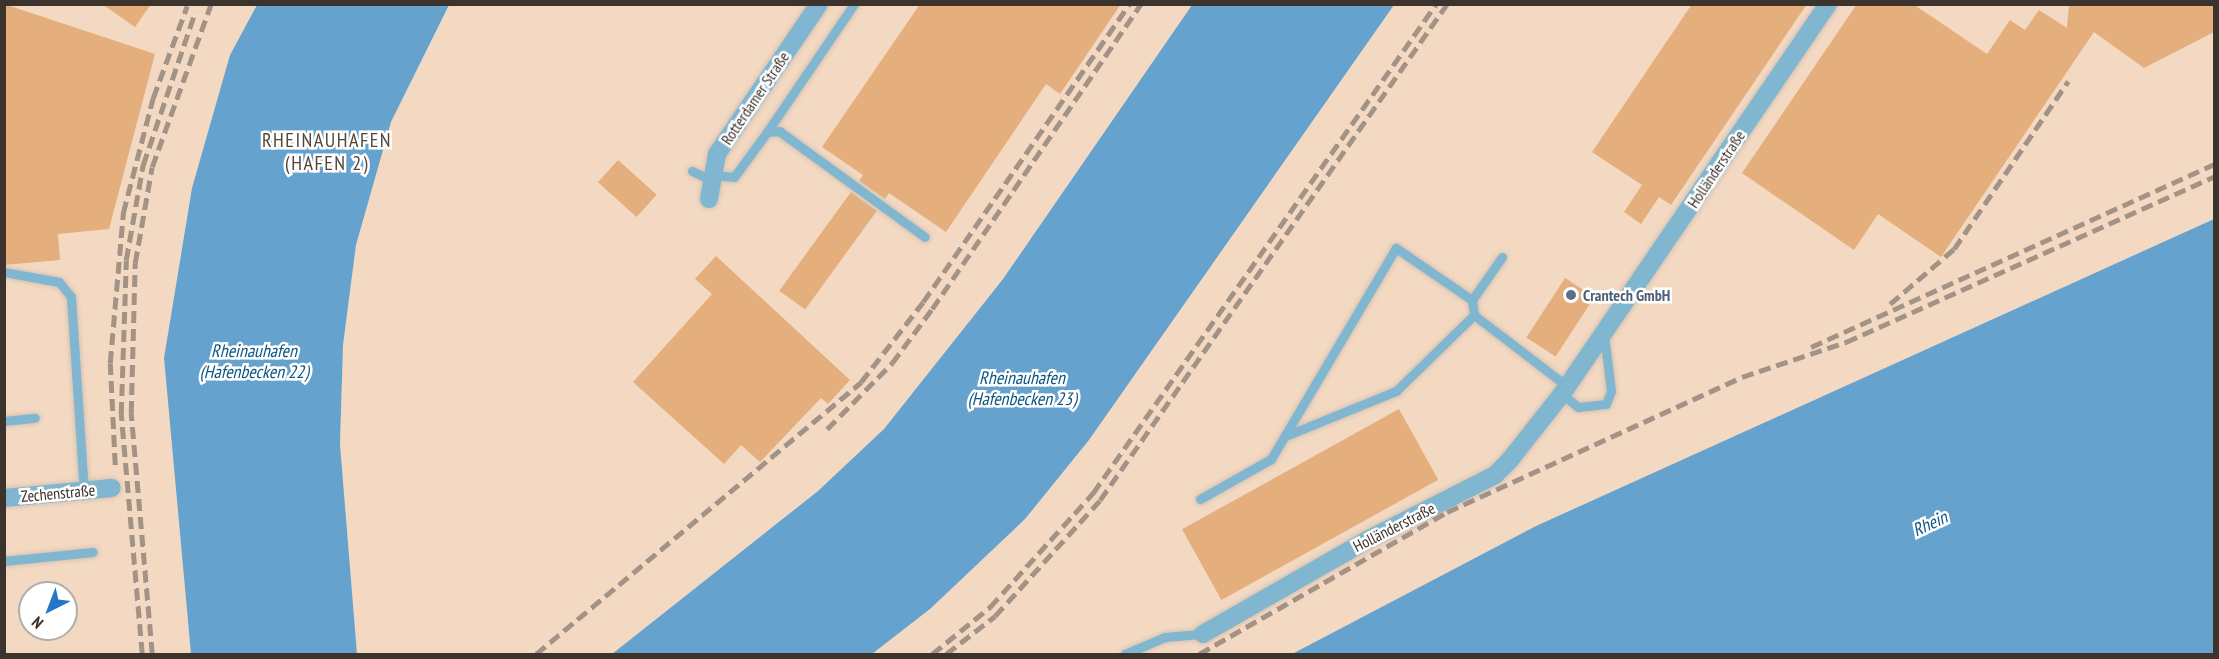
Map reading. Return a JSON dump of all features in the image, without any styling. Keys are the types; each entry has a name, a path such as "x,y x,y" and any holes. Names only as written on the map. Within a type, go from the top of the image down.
{"street":[{"name":"Rotterdamer Straße","path":"709,199 717,154 819,4"},
{"name":"Holländerstraße","path":"1203,634 1367,540 1495,476 1564,390 1828,4"},
{"name":"Zechenstraße","path":"4,498 112,488"}],"lane":[{"path":"692,171 714,178 728,178 740,173 854,4"},
{"path":"767,132 779,131 807,149 925,237"},
{"path":"1200,499 1270,459 1288,435 1396,248 1472,300"},
{"path":"1502,257 1472,300 1474,315 1564,390 1578,407 1606,404 1611,391 1604,333"},
{"path":"4,272 59,282 71,297 84,491"},
{"path":"1288,435 1396,391 1474,315"},
{"path":"4,421 34,418"},
{"path":"4,561 93,552"},
{"path":"1125,654 1165,637 1203,634"}],"shaded area":[{"path":"4,5 257,5 230,55 192,188 164,358 191,654 5,654"},
{"path":"449,5 1192,5 1003,279 884,429 818,491 612,654 357,654 340,444 343,345 356,245 391,122"},
{"path":"1394,5 2214,5 2214,219 1536,526 1292,654 872,654 930,609 1089,440"}],"water":[{"name":"Rheinauhafen (Hafenbecken 22)","path":"257,5 449,5 391,122 356,245 343,345 340,444 357,654 191,654 164,358 192,188 230,55"},
{"name":"Rheinauhafen (Hafenbecken 23)","path":"1192,5 1394,5 1089,440 1025,519 930,609 872,654 612,654 818,491 884,429 1003,279"},
{"name":"Rhein","path":"2214,219 2214,654 1292,654 1536,526"}],"building":[{"path":"4,4 155,54 109,229 58,234 60,260 4,265"},
{"path":"102,4 151,4 135,27"},
{"path":"920,4 1121,4 1060,94 1046,84 946,232 889,193 885,199 859,181 863,175 822,147"},
{"path":"1692,4 1807,4 1671,205 1659,197 1641,224 1624,212 1642,185 1592,152"},
{"path":"1857,4 1913,4 1987,54 2010,20 2025,30 2039,10 2067,28 2069,4 2214,4 2214,32 2144,68 2094,32 1941,257 1878,214 1854,250 1742,173"},
{"path":"618,160 657,195 637,217 598,182"},
{"path":"851,192 877,211 805,310 779,291"},
{"path":"716,256 850,380 828,404 821,398 760,462 741,445 724,464 633,382 712,294 695,279"},
{"path":"1565,278 1594,297 1556,357 1526,338"},
{"path":"1399,409 1438,480 1221,600 1182,529"}],"railway":[{"path":"152,654 131,413 135,263 152,167 211,4"},
{"path":"536,654 861,382 923,302 1129,4"},
{"path":"827,429 892,363 932,309 1141,4"},
{"path":"932,654 990,607 1093,493 1436,4"},
{"path":"946,654 995,616 1100,500 1447,4"},
{"path":"115,465 110,363 123,213 153,98 187,6"},
{"path":"142,654 121,414 126,260 143,165 195,12"},
{"path":"1890,304 1954,249 2068,81"},
{"path":"1811,347 2214,164"},
{"path":"1199,654 1447,512 1742,377 1846,342 2214,177"}],"place":[{"name":"Crantech GmbH","path":"1571,295"}],"district":[{"name":"RHEINAUHAFEN (HAFEN 2)","path":"327,152"}]}
